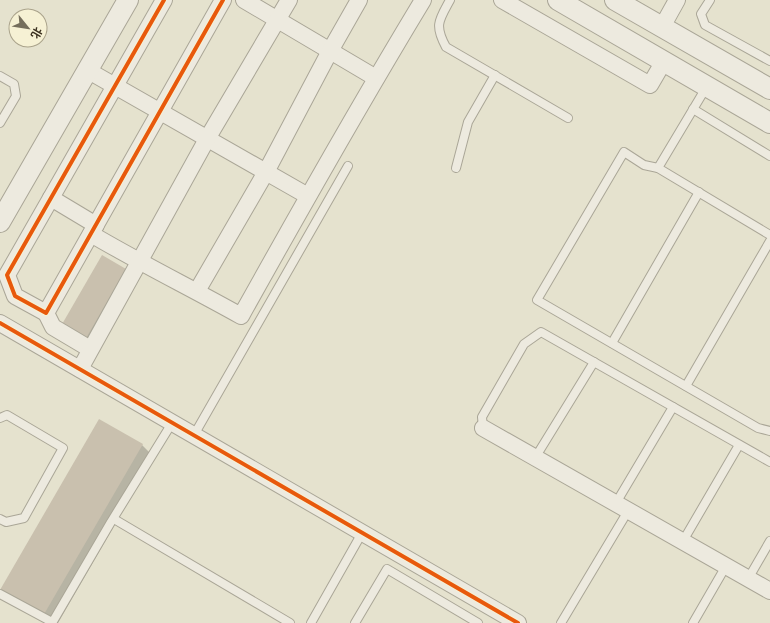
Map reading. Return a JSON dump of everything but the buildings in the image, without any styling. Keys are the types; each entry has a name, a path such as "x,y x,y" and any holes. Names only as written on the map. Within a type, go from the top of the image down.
{"street":[{"path":"0,222 128,0"},
{"path":"90,350 53,327 46,313 15,296 7,275 164,0"},
{"path":"46,313 223,0"},
{"path":"244,0 376,78"},
{"path":"80,369 207,139 289,0"},
{"path":"197,291 266,172 330,50 359,0"},
{"path":"51,198 139,262 165,274 241,316 308,196 423,0"},
{"path":"502,0 650,85 664,61"},
{"path":"558,0 770,123"},
{"path":"615,0 770,89"},
{"path":"662,27 677,0"},
{"path":"87,70 308,196"},
{"path":"0,323 518,623"},
{"path":"483,428 770,591"}],"lane":[{"path":"450,0 438,21 441,37 446,47 568,118"},
{"path":"710,0 702,14 705,25 770,61"},
{"path":"0,76 14,84 16,96 0,123"},
{"path":"456,168 468,122 495,76"},
{"path":"658,168 707,86"},
{"path":"693,109 770,156"},
{"path":"770,235 658,168 644,165 624,152 537,300 758,428 770,431"},
{"path":"194,435 348,166"},
{"path":"612,343 699,192"},
{"path":"686,386 770,241"},
{"path":"483,428 482,416 524,344 541,332 770,462"},
{"path":"535,458 594,362"},
{"path":"561,623 673,407"},
{"path":"0,418 7,415 63,448 24,518 6,522 0,519"},
{"path":"0,594 52,623 172,423"},
{"path":"683,541 739,445"},
{"path":"114,519 290,623"},
{"path":"311,623 362,533"},
{"path":"748,579 770,541"},
{"path":"693,623 726,566"},
{"path":"355,623 387,569 478,623"}],"cycle path":[{"path":"164,0 7,275 15,296 46,313 223,0"},
{"path":"0,323 518,623"}]}
